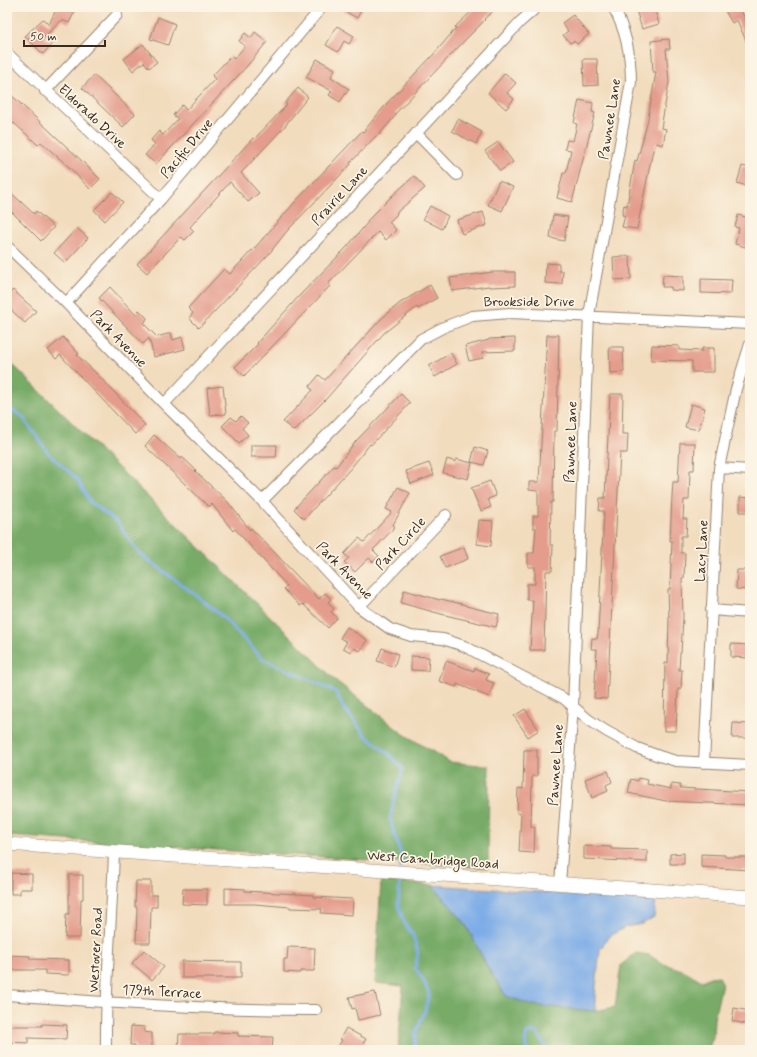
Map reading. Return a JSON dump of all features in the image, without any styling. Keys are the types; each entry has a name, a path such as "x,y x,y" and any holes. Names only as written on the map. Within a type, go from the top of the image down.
{"street":[{"name":"Pacific Drive","path":"66,303 161,199 322,7"},
{"name":"Prairie Lane","path":"164,404 520,22 537,7"},
{"name":"Pawnee Lane","path":"560,884 573,706 589,316 631,82 629,51 624,31 613,7"},
{"path":"45,91 117,15"},
{"name":"Eldorado Drive","path":"7,53 45,91 161,199"},
{"path":"416,133 457,175"},
{"name":"Park Avenue","path":"7,246 66,303 164,404 262,501 359,607 390,629 412,636 443,639 464,646 563,698 589,720 637,748 676,760 750,765"},
{"name":"Brookside Drive","path":"262,501 421,339 444,327 472,316 510,313 750,324"},
{"name":"Lacy Lane","path":"704,763 719,468 736,389 750,344"},
{"path":"719,468 750,470"},
{"name":"Park Circle","path":"359,607 446,515"},
{"path":"711,610 750,613"},
{"name":"West Cambridge Road","path":"7,844 750,897"},
{"name":"Westover Road","path":"106,1050 106,1002 112,914 114,852"},
{"name":"179th Terrace","path":"7,995 258,1010 316,1010"}],"green space":[{"path":"7,359 335,680 402,733 450,762 489,766 488,868 7,836"},
{"path":"381,881 432,885 465,923 487,966 506,996 595,1011 615,1007 621,965 636,953 649,955 661,963 685,971 702,981 710,977 719,976 722,983 714,1019 713,1037 708,1050 398,1050 403,986 375,983"}],"water":[{"path":"432,885 656,900 654,917 642,924 626,927 611,935 600,949 595,995 595,1011 531,1005 506,996 487,966 465,923"}],"building":[{"path":"57,7 77,7 69,23 62,20 44,37 52,44 43,54 25,36 43,19 49,25"},
{"path":"337,7 363,7 357,18"},
{"path":"476,7 498,7 484,19 485,20 395,114 396,115 379,135 378,134 350,163 351,164 287,231 268,255 199,328 189,318 193,313 188,308 224,269 230,274 295,202 362,131 363,132 389,101 434,54 456,28 455,27"},
{"path":"635,7 654,7 659,24 642,29"},
{"path":"723,7 739,7 750,28 750,50 737,20 732,23"},
{"path":"573,15 589,34 577,44 574,41 570,43 563,35 568,31 562,23"},
{"path":"158,17 175,24 168,45 150,39"},
{"path":"337,26 354,36 349,44 344,41 338,52 326,45"},
{"path":"255,32 267,42 247,66 156,164 145,155 155,144 151,140 159,131 163,135 178,119 173,115 182,105 186,110 215,79 212,76 231,56 234,59 245,46 239,41 245,33 251,38"},
{"path":"669,39 670,49 666,49 669,82 661,128 666,129 663,145 656,143 653,150 637,229 622,227 625,216 622,215 624,205 627,206 635,160 637,161 647,124 656,72 653,72 651,41"},
{"path":"143,44 157,62 149,68 144,62 133,71 124,59"},
{"path":"317,59 335,69 331,77 349,89 340,102 329,95 332,91 306,77"},
{"path":"583,59 597,59 598,85 584,86"},
{"path":"505,73 516,83 507,93 514,99 506,109 488,93"},
{"path":"94,75 135,114 123,127 82,88"},
{"path":"298,88 308,97 287,124 241,173 259,193 248,202 230,182 190,227 194,231 185,240 181,237 147,273 137,264 253,138 254,139 287,105 285,103"},
{"path":"7,91 100,179 90,189 69,167 41,142 38,145 14,123 12,125 7,120"},
{"path":"579,100 593,103 592,112 595,113 572,202 557,198 563,173 566,173 571,150 565,149 567,140 573,141 577,124 574,123"},
{"path":"458,119 482,132 476,144 452,131"},
{"path":"498,142 513,162 500,171 485,151"},
{"path":"742,166 750,168 750,187 737,183"},
{"path":"414,176 425,188 396,213 397,214 389,222 396,230 386,240 378,232 328,284 330,286 244,376 235,367 258,344 257,343 300,295 346,248 368,222 367,221"},
{"path":"499,181 513,187 502,211 488,205"},
{"path":"7,189 34,214 36,211 54,227 41,241 7,207"},
{"path":"112,192 123,202 105,221 94,210"},
{"path":"430,206 448,216 442,229 423,219"},
{"path":"483,212 487,225 462,234 457,220"},
{"path":"553,215 568,217 564,241 550,238"},
{"path":"738,215 750,218 749,248 735,244 739,228 735,227"},
{"path":"77,228 88,238 65,263 54,253"},
{"path":"630,256 631,279 614,280 613,257"},
{"path":"546,263 559,264 559,271 563,271 562,284 545,283"},
{"path":"492,272 515,272 515,286 489,286 452,291 450,278"},
{"path":"663,275 683,276 683,291 671,290 671,287 662,287"},
{"path":"701,279 732,280 731,294 701,293"},
{"path":"430,285 437,298 418,309 417,307 384,333 326,399 294,431 283,422 313,390 309,387 319,375 325,380 381,319 400,303"},
{"path":"110,287 135,314 139,310 147,318 144,324 157,337 171,333 173,340 182,337 185,349 154,357 149,338 143,344 99,298"},
{"path":"13,290 36,311 25,323 7,306 7,296"},
{"path":"547,335 559,335 557,431 554,431 553,502 551,502 550,545 553,545 552,571 546,571 544,650 530,650 533,600 527,600 527,584 535,584 535,567 528,567 528,553 534,553 536,528 533,528 533,516 538,516 538,491 529,490 529,482 539,482"},
{"path":"63,337 79,354 77,355 145,425 135,434 60,355 56,359 48,350"},
{"path":"515,338 515,351 482,352 483,358 469,361 465,346 489,339"},
{"path":"652,345 679,346 679,350 702,351 702,348 714,348 714,372 692,372 692,361 651,360"},
{"path":"609,347 623,347 624,372 610,373"},
{"path":"451,353 457,364 435,377 429,366"},
{"path":"223,386 226,414 210,415 207,388"},
{"path":"401,394 410,403 371,445 370,444 351,468 304,519 294,509 334,466 336,467 356,441"},
{"path":"610,394 623,394 622,434 628,434 627,453 620,453 607,699 594,698 597,649 591,649 592,638 597,639 598,633 604,511 599,511 600,498 605,498"},
{"path":"691,404 705,408 699,430 685,427"},
{"path":"241,416 248,423 242,428 248,435 239,443 222,426 231,417 236,421"},
{"path":"154,435 196,470 195,471 227,501 250,530 251,528 319,599 325,593 331,599 328,602 334,609 331,612 337,618 328,628 303,604 300,606 284,589 287,586 235,529 233,531 212,504 209,507 145,446"},
{"path":"680,443 695,443 694,470 690,470 689,500 684,500 683,519 687,519 686,536 681,536 681,553 685,553 684,578 682,578 683,617 679,670 682,670 681,689 678,689 676,731 664,731 665,663 668,663 668,589 670,589 672,496 673,482 678,482"},
{"path":"251,445 277,445 276,457 251,457"},
{"path":"475,447 488,451 484,465 471,462"},
{"path":"447,459 456,462 456,459 472,463 468,479 443,473"},
{"path":"429,463 434,475 411,484 406,471"},
{"path":"490,481 496,496 488,499 491,507 481,511 471,488"},
{"path":"398,487 410,493 393,525 395,527 373,550 379,556 373,562 369,558 355,572 344,562 349,558 344,554 359,538 364,542 392,512 386,509"},
{"path":"740,497 750,498 750,512 740,512"},
{"path":"479,520 493,521 491,546 477,544"},
{"path":"464,547 468,559 445,568 440,556"},
{"path":"737,570 746,570 746,574 750,574 750,590 736,589"},
{"path":"404,590 499,614 496,627 401,603"},
{"path":"347,627 367,640 360,651 354,648 351,652 343,648 347,642 340,638"},
{"path":"731,644 750,645 750,658 731,657"},
{"path":"382,648 398,654 394,667 377,661"},
{"path":"411,656 429,657 428,671 411,670"},
{"path":"446,661 474,671 475,668 489,674 486,680 494,683 489,697 457,684 456,687 439,681"},
{"path":"525,709 539,730 528,737 514,716"},
{"path":"733,723 750,724 750,738 732,738"},
{"path":"524,750 537,750 537,776 532,776 531,827 535,827 534,853 519,852 521,814 517,813 518,788 523,789"},
{"path":"608,771 612,782 606,785 608,791 592,798 585,779"},
{"path":"638,778 648,780 647,784 671,789 671,784 680,785 680,788 750,792 750,805 666,801 628,793 631,779 638,781"},
{"path":"584,846 611,847 611,849 647,850 647,862 584,859"},
{"path":"684,853 684,864 670,864 670,854"},
{"path":"701,854 725,855 725,857 750,857 750,870 701,867"},
{"path":"11,873 32,874 32,889 20,889 20,894 11,894"},
{"path":"69,875 83,875 80,938 65,938 66,914 69,914"},
{"path":"136,881 151,881 151,895 157,895 157,907 151,907 150,943 136,943"},
{"path":"225,888 245,889 245,891 313,895 313,897 353,899 352,915 321,913 322,909 290,908 255,904 225,904"},
{"path":"183,889 207,889 207,905 182,904"},
{"path":"288,947 315,948 314,971 300,971 300,973 284,972 284,959 287,959"},
{"path":"144,950 164,967 152,980 132,963"},
{"path":"7,955 30,956 30,959 69,960 69,975 45,974 45,970 7,970"},
{"path":"182,961 241,962 241,978 182,978"},
{"path":"375,992 380,1015 358,1020 355,1008 352,1009 349,997"},
{"path":"734,1008 750,1011 750,1025 732,1021"},
{"path":"42,1024 67,1025 66,1039 28,1038 28,1043 7,1042 7,1026 42,1026"},
{"path":"131,1026 145,1027 144,1032 152,1033 152,1050 135,1050 135,1045 130,1045"},
{"path":"346,1028 366,1039 359,1050 336,1050 342,1040 340,1039"},
{"path":"214,1032 238,1033 238,1036 273,1037 272,1050 203,1048 203,1050 178,1049 179,1034 214,1034"}],"waterway":[{"path":"7,407 22,416 49,454 77,479 90,502 117,522 139,553 222,616 263,659 336,692 343,707 366,736 389,754 403,769 390,818 402,858 400,868"},
{"path":"400,876 398,906 405,924 413,935 418,953 415,968 424,981 429,994 425,1011 416,1032 414,1050"},
{"path":"527,1050 525,1041 527,1033 537,1032 547,1050"}]}
